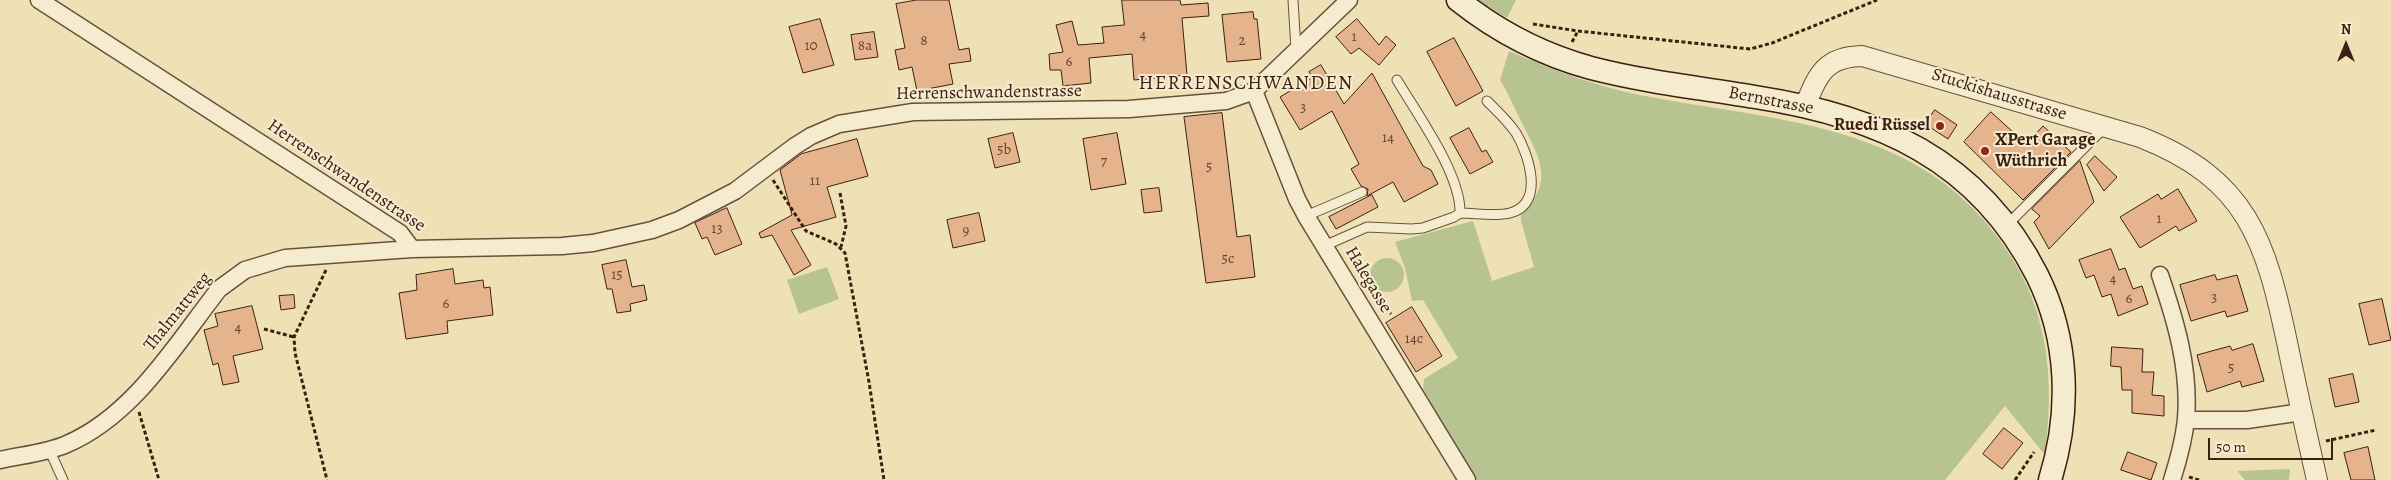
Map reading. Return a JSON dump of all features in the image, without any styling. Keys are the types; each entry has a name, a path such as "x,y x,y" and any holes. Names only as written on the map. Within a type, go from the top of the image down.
{"main road":[{"name":"Bernstrasse","path":"1458,0 1498,29 1545,52 1588,67 1651,81 1805,106 1872,127 1919,147 1946,165 1972,187 2007,225 2028,258 2042,286 2053,317 2061,352 2065,384 2064,418 2059,448 2050,480"}],"street":[{"name":"Herrenschwandenstrasse","path":"40,0 400,233 412,249 553,246 593,243 652,230 700,210 735,191 811,136 839,124 897,114 1150,108 1218,102 1254,91 1349,0"},
{"name":"Stuckishausstrasse","path":"1805,106 1817,78 1827,66 1840,58 1862,56 2105,126 2167,148 2190,161 2228,193 2258,238 2270,269 2317,480"},
{"name":"Halegasse","path":"1254,91 1297,199 1306,216 1466,480"},
{"name":"Thalmattweg","path":"0,460 49,449 81,438 96,427 145,385 182,340 219,290 232,278 261,264 285,258 412,249"},
{"path":"2160,275 2177,325 2184,364 2186,420 2172,480"},
{"path":"2186,420 2247,420 2302,412"}],"lane":[{"path":"1293,0 1296,51"},
{"path":"1397,80 1453,175 1460,201 1460,213"},
{"path":"1324,246 1367,227 1412,230 1423,228 1460,213 1510,214 1521,207 1531,188 1530,169 1521,143 1510,125 1487,101"},
{"path":"2007,225 2105,126"},
{"path":"1306,216 1362,192"},
{"path":"49,449 63,480"}],"path":[{"path":"1532,24 1578,31 1750,49 1772,43 1877,0"},
{"path":"766,169 806,231 841,247 845,253 869,382 884,480"},
{"path":"840,193 846,226 841,247"},
{"path":"327,480 295,353 294,337 333,254"},
{"path":"264,329 294,337"},
{"path":"134,394 158,480"},
{"path":"2319,443 2376,430"},
{"path":"2015,480 2034,452"}],"green space":[{"path":"1477,0 1516,0 1507,18"},
{"path":"1509,51 1606,87 1640,95 1794,122 1844,134 1890,152 1934,176 1973,209 2008,252 2033,300 2046,350 2048,375 2048,428 2045,455 2005,406 1945,480 1475,480 1423,393 1424,379 1458,358 1423,300 1412,301 1405,268 1395,242 1473,221 1492,281 1534,267 1521,221 1521,213 1532,202 1538,191 1541,181 1541,170 1535,149 1500,80"},
{"path":"1387,258 1399,263 1404,275 1399,287 1387,292 1375,287 1370,275 1375,263"},
{"path":"827,267 839,299 799,314 787,280"},
{"path":"2290,469 2289,480 2245,480 2237,471"}],"building":[{"path":"917,0 949,0 959,50 969,48 971,61 949,64 953,84 917,91 912,67 899,70 895,50 905,48 896,4"},
{"path":"1122,0 1180,0 1181,5 1208,3 1209,16 1182,18 1187,75 1134,80 1132,54 1089,58 1091,83 1063,86 1061,70 1050,70 1049,54 1063,52 1056,25 1072,21 1078,45 1104,43 1102,27 1124,25"},
{"path":"1253,12 1254,19 1257,19 1261,59 1227,62 1222,15"},
{"path":"820,19 834,65 803,73 789,27"},
{"path":"1357,19 1379,45 1386,36 1396,45 1379,65 1359,48 1351,54 1336,37"},
{"path":"874,32 878,57 855,60 851,35"},
{"path":"1454,38 1483,91 1456,106 1427,52"},
{"path":"1321,65 1344,104 1372,73 1423,166 1431,170 1438,184 1404,202 1393,182 1367,196 1368,189 1361,186 1351,169 1359,164 1332,111 1300,130 1280,97 1313,77 1309,72"},
{"path":"1935,110 1957,125 1948,139 1925,124"},
{"path":"1991,112 2026,144 2043,126 2071,152 2023,200 1964,142"},
{"path":"1222,113 1237,237 1250,235 1255,277 1206,283 1184,117"},
{"path":"1469,128 1482,152 1486,150 1493,162 1470,174 1450,138"},
{"path":"1013,133 1020,162 995,168 988,139"},
{"path":"1117,133 1126,184 1091,190 1083,139"},
{"path":"857,139 868,176 827,187 836,217 791,230 811,265 794,275 772,235 761,238 759,233 792,215 780,170 801,154"},
{"path":"2095,156 2117,177 2104,191 2087,165"},
{"path":"2080,161 2094,202 2049,249 2034,222 2040,216 2032,209"},
{"path":"1159,188 1162,211 1144,213 1141,190"},
{"path":"2178,189 2197,221 2179,231 2176,226 2140,248 2120,217 2158,194 2161,199"},
{"path":"1372,195 1378,207 1336,229 1329,217"},
{"path":"727,208 742,244 715,255 707,237 702,239 695,223"},
{"path":"979,213 985,241 953,248 947,220"},
{"path":"2111,249 2119,270 2125,268 2133,289 2142,286 2148,304 2118,316 2111,294 2102,297 2094,275 2086,278 2079,260"},
{"path":"626,260 632,287 644,285 647,300 630,304 631,311 617,313 612,289 607,289 602,265"},
{"path":"453,269 455,284 483,280 484,288 490,287 493,315 447,321 448,333 406,339 399,293 417,290 416,275"},
{"path":"2215,275 2217,280 2237,275 2248,311 2227,317 2225,311 2191,321 2180,285"},
{"path":"294,295 295,308 281,310 279,296"},
{"path":"2382,299 2391,340 2369,345 2359,304"},
{"path":"252,306 263,349 233,356 239,382 223,385 218,363 213,365 204,330 218,326 215,314"},
{"path":"1412,307 1442,356 1416,372 1386,323"},
{"path":"2253,344 2264,381 2242,387 2240,381 2207,392 2197,355 2230,346 2232,350"},
{"path":"2112,347 2143,349 2142,372 2154,372 2152,395 2164,396 2164,416 2132,413 2132,390 2122,390 2121,367 2111,366"},
{"path":"2353,374 2359,402 2335,407 2329,379"},
{"path":"2004,428 2023,443 2002,469 1983,454"},
{"path":"2368,447 2375,480 2351,480 2344,453"},
{"path":"2128,452 2157,463 2151,480 2121,470"}],"place":[{"name":"Ruedi Rüssel","path":"1940,126"},
{"name":"XPert Garage Wüthrich","path":"1985,151"}],"district":[{"name":"HERRENSCHWANDEN","path":"1246,84"}]}
